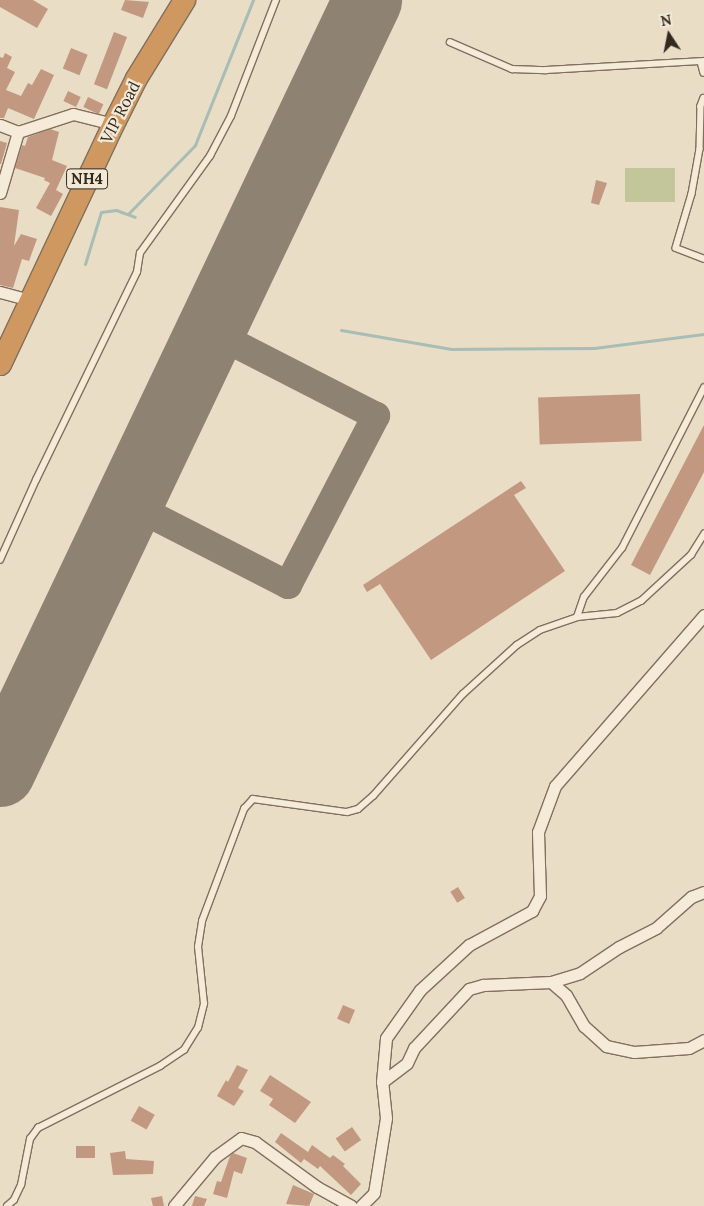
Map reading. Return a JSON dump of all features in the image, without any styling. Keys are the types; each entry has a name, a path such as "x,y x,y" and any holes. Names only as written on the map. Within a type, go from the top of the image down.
{"highway":[{"name":"VIP Road","path":"0,364 136,78 184,0"}],"street":[{"path":"0,125 18,132 73,114 113,124"},
{"path":"0,193 18,132"},
{"path":"0,292 30,300"},
{"path":"361,1206 374,1193 386,1118 382,1082 386,1038 420,990 469,945 532,911 540,896 538,832 555,786 704,615"},
{"path":"382,1082 408,1063 414,1048 469,989 483,985 551,982 580,973 619,947 656,928 691,897 704,892"},
{"path":"551,982 566,995 584,1026 606,1046 634,1052 689,1048 704,1040"},
{"path":"174,1206 215,1157 241,1138 255,1142 317,1187 351,1206"}],"lane":[{"path":"0,560 36,480 137,272 140,254 210,156 231,116 276,0"},
{"path":"450,42 512,69 546,70 702,61 704,73"},
{"path":"704,98 701,106 700,149 692,194 676,248 704,259"},
{"path":"577,617 584,597 622,548 704,388"},
{"path":"8,1206 14,1200 21,1185 30,1140 38,1128 160,1066 184,1050 198,1028 204,1004 198,947 202,921 244,809 253,799 347,812 358,809 373,796 463,694 517,645 540,630 577,617 617,613 641,601 691,555 704,534"}],"green space":[{"path":"625,168 675,168 675,202 625,202"}],"building":[{"path":"0,0 33,0 48,9 37,28 0,7"},
{"path":"125,0 149,2 143,18 121,10"},
{"path":"114,32 127,37 107,89 94,84"},
{"path":"71,48 88,55 79,75 63,68"},
{"path":"5,53 12,57 7,68 15,72 6,90 21,96 28,83 32,85 41,69 54,75 34,119 8,108 4,118 0,118 0,57 3,58"},
{"path":"68,91 81,97 76,107 63,101"},
{"path":"88,97 103,104 99,114 83,107"},
{"path":"50,129 59,132 52,160 67,166 56,190 63,194 51,216 36,208 50,183 44,180 45,178 15,168 22,145 25,146 28,137"},
{"path":"0,141 7,143 1,164 0,164"},
{"path":"596,180 607,183 599,205 591,203"},
{"path":"0,207 19,210 14,246 21,234 37,239 29,261 22,259 13,288 0,285"},
{"path":"640,394 642,441 540,445 538,398"},
{"path":"704,425 704,472 650,575 631,565"},
{"path":"521,481 526,488 514,495 565,571 431,660 380,584 367,592 363,585"},
{"path":"458,887 465,898 457,903 450,892"},
{"path":"343,1005 355,1010 349,1024 337,1019"},
{"path":"237,1065 248,1070 238,1088 244,1091 234,1106 217,1096 226,1080 228,1082"},
{"path":"270,1075 311,1102 295,1123 269,1105 273,1099 260,1091"},
{"path":"139,1106 155,1115 147,1130 131,1121"},
{"path":"352,1127 361,1140 345,1152 336,1138"},
{"path":"281,1133 308,1152 312,1145 330,1158 333,1155 345,1164 343,1166 361,1184 351,1195 320,1166 318,1169 304,1159 301,1163 275,1142"},
{"path":"76,1146 95,1146 95,1158 76,1158"},
{"path":"125,1151 126,1159 154,1161 153,1174 113,1175 110,1153"},
{"path":"233,1153 247,1158 242,1174 234,1171 227,1198 213,1194 217,1181 221,1182 230,1156"},
{"path":"293,1185 314,1194 309,1206 286,1204"},
{"path":"162,1196 164,1206 153,1206 151,1198"},
{"path":"195,1196 207,1199 204,1206 192,1206"}],"waterway":[{"path":"128,214 195,145 253,0"},
{"path":"85,264 101,212 116,210 135,217"},
{"path":"341,330 451,349 594,348 704,334"}],"taxiway":[{"path":"128,503 288,585 376,416 210,331"}],"runway":[{"path":"0,772 367,0"}]}
